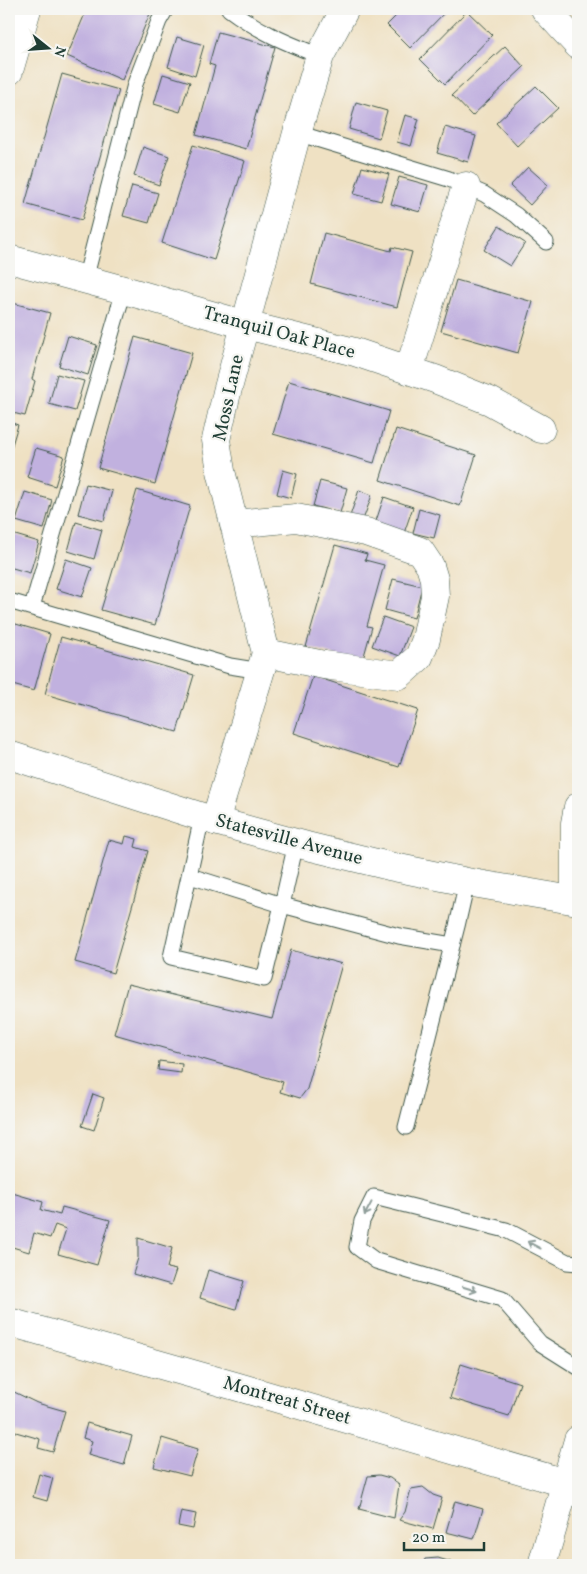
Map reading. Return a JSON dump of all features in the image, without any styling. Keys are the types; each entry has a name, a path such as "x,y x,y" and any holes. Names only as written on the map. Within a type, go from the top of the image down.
{"street":[{"path":"9,71 25,9"},
{"name":"Moss Lane","path":"263,662 221,471 216,440 227,392 297,133 320,56 345,9"},
{"path":"545,9 578,46"},
{"path":"409,370 466,186"},
{"name":"Tranquil Oak Place","path":"9,259 246,325 355,352 435,379 490,401 541,429"},
{"path":"209,819 263,662 324,665 399,675 419,657 426,639 434,596 434,579 430,566 420,551 366,532 296,518 234,524"},
{"name":"Statesville Avenue","path":"9,755 209,819 296,843 389,866 578,904"},
{"path":"578,807 575,823 578,904"},
{"name":"Montreat Street","path":"9,1322 235,1386 565,1484"},
{"path":"542,1565 578,1440"}],"lane":[{"path":"85,280 135,84 159,21 166,9"},
{"path":"229,9 257,29 320,56"},
{"path":"297,133 440,176 466,186 484,194 516,215 546,242"},
{"path":"32,607 124,290"},
{"path":"9,601 230,666 263,662"},
{"path":"209,819 190,876 171,957 264,979 296,843"},
{"path":"190,876 282,905 399,936 452,945"},
{"path":"406,1127 466,882"},
{"path":"578,1263 567,1262 506,1230 374,1197 362,1221 357,1247 376,1261 502,1299 540,1343 578,1367"}],"building":[{"path":"87,9 152,9 122,80 67,56"},
{"path":"403,9 448,9 410,48 387,25"},
{"path":"467,11 492,35 445,84 420,59"},
{"path":"218,32 275,47 246,149 196,135 215,66 209,64"},
{"path":"177,37 204,45 195,76 168,67"},
{"path":"505,46 524,67 472,116 452,95"},
{"path":"62,74 119,90 82,220 25,204"},
{"path":"163,74 190,82 180,112 154,104"},
{"path":"536,86 558,108 517,146 496,123"},
{"path":"356,102 387,111 379,138 349,129"},
{"path":"405,115 419,119 411,146 397,142"},
{"path":"445,127 476,136 468,162 437,153"},
{"path":"193,145 245,161 214,260 162,243"},
{"path":"143,147 169,156 159,185 134,176"},
{"path":"362,167 389,174 381,201 354,194"},
{"path":"528,167 548,185 530,205 510,186"},
{"path":"399,177 428,185 420,212 391,204"},
{"path":"132,186 158,193 149,223 123,216"},
{"path":"499,226 525,243 510,266 484,250"},
{"path":"324,233 391,251 392,247 412,252 397,307 311,284"},
{"path":"456,280 533,302 518,353 441,331"},
{"path":"9,302 50,313 32,379 35,381 25,416 9,412"},
{"path":"68,336 97,345 88,375 59,366"},
{"path":"135,337 192,353 155,484 98,468"},
{"path":"57,374 84,381 75,411 49,404"},
{"path":"289,381 389,411 374,463 273,434"},
{"path":"9,422 18,425 9,455"},
{"path":"396,429 476,455 460,506 380,480"},
{"path":"36,448 64,456 55,486 27,477"},
{"path":"283,470 297,474 291,498 277,494"},
{"path":"320,481 347,488 340,513 313,506"},
{"path":"86,484 112,491 104,521 78,514"},
{"path":"137,490 190,506 155,625 101,610"},
{"path":"359,490 372,495 363,520 350,516"},
{"path":"25,492 52,500 44,529 16,521"},
{"path":"384,497 413,507 404,533 375,524"},
{"path":"419,509 440,515 434,538 413,533"},
{"path":"76,522 102,530 94,559 68,551"},
{"path":"12,534 39,542 30,573 9,567 9,544"},
{"path":"335,545 367,554 365,560 384,565 367,626 372,627 362,663 306,647"},
{"path":"66,559 92,568 82,597 56,589"},
{"path":"393,579 422,586 414,618 385,610"},
{"path":"383,617 411,627 400,656 372,646"},
{"path":"9,622 50,634 34,691 9,684"},
{"path":"61,637 194,675 177,732 45,694"},
{"path":"313,676 418,710 399,767 294,733"},
{"path":"126,836 137,839 135,847 148,851 113,973 75,962 109,840 124,844"},
{"path":"291,950 342,964 307,1089 300,1098 280,1092 283,1082 114,1034 128,984 272,1019"},
{"path":"159,1061 182,1064 181,1073 158,1070"},
{"path":"93,1094 104,1098 94,1130 82,1126"},
{"path":"9,1192 43,1202 41,1210 60,1215 62,1207 110,1220 97,1265 58,1254 66,1229 55,1225 50,1238 34,1233 29,1252 9,1246"},
{"path":"138,1238 172,1248 167,1268 176,1270 171,1285 133,1274 138,1258"},
{"path":"208,1270 244,1281 236,1309 200,1298"},
{"path":"461,1364 520,1383 509,1416 450,1398"},
{"path":"10,1390 37,1403 65,1411 53,1452 38,1448 40,1439 9,1430"},
{"path":"87,1423 132,1436 124,1465 88,1455 92,1441 83,1438"},
{"path":"162,1438 198,1449 190,1476 154,1467"},
{"path":"39,1474 53,1478 47,1501 33,1497"},
{"path":"379,1475 390,1478 399,1485 394,1518 359,1509 368,1476"},
{"path":"423,1487 433,1495 442,1498 433,1529 399,1520 405,1512 411,1489"},
{"path":"455,1501 483,1509 474,1539 446,1532"},
{"path":"181,1511 196,1514 193,1529 178,1526"},
{"path":"438,1558 461,1565 423,1565 425,1559"}]}
